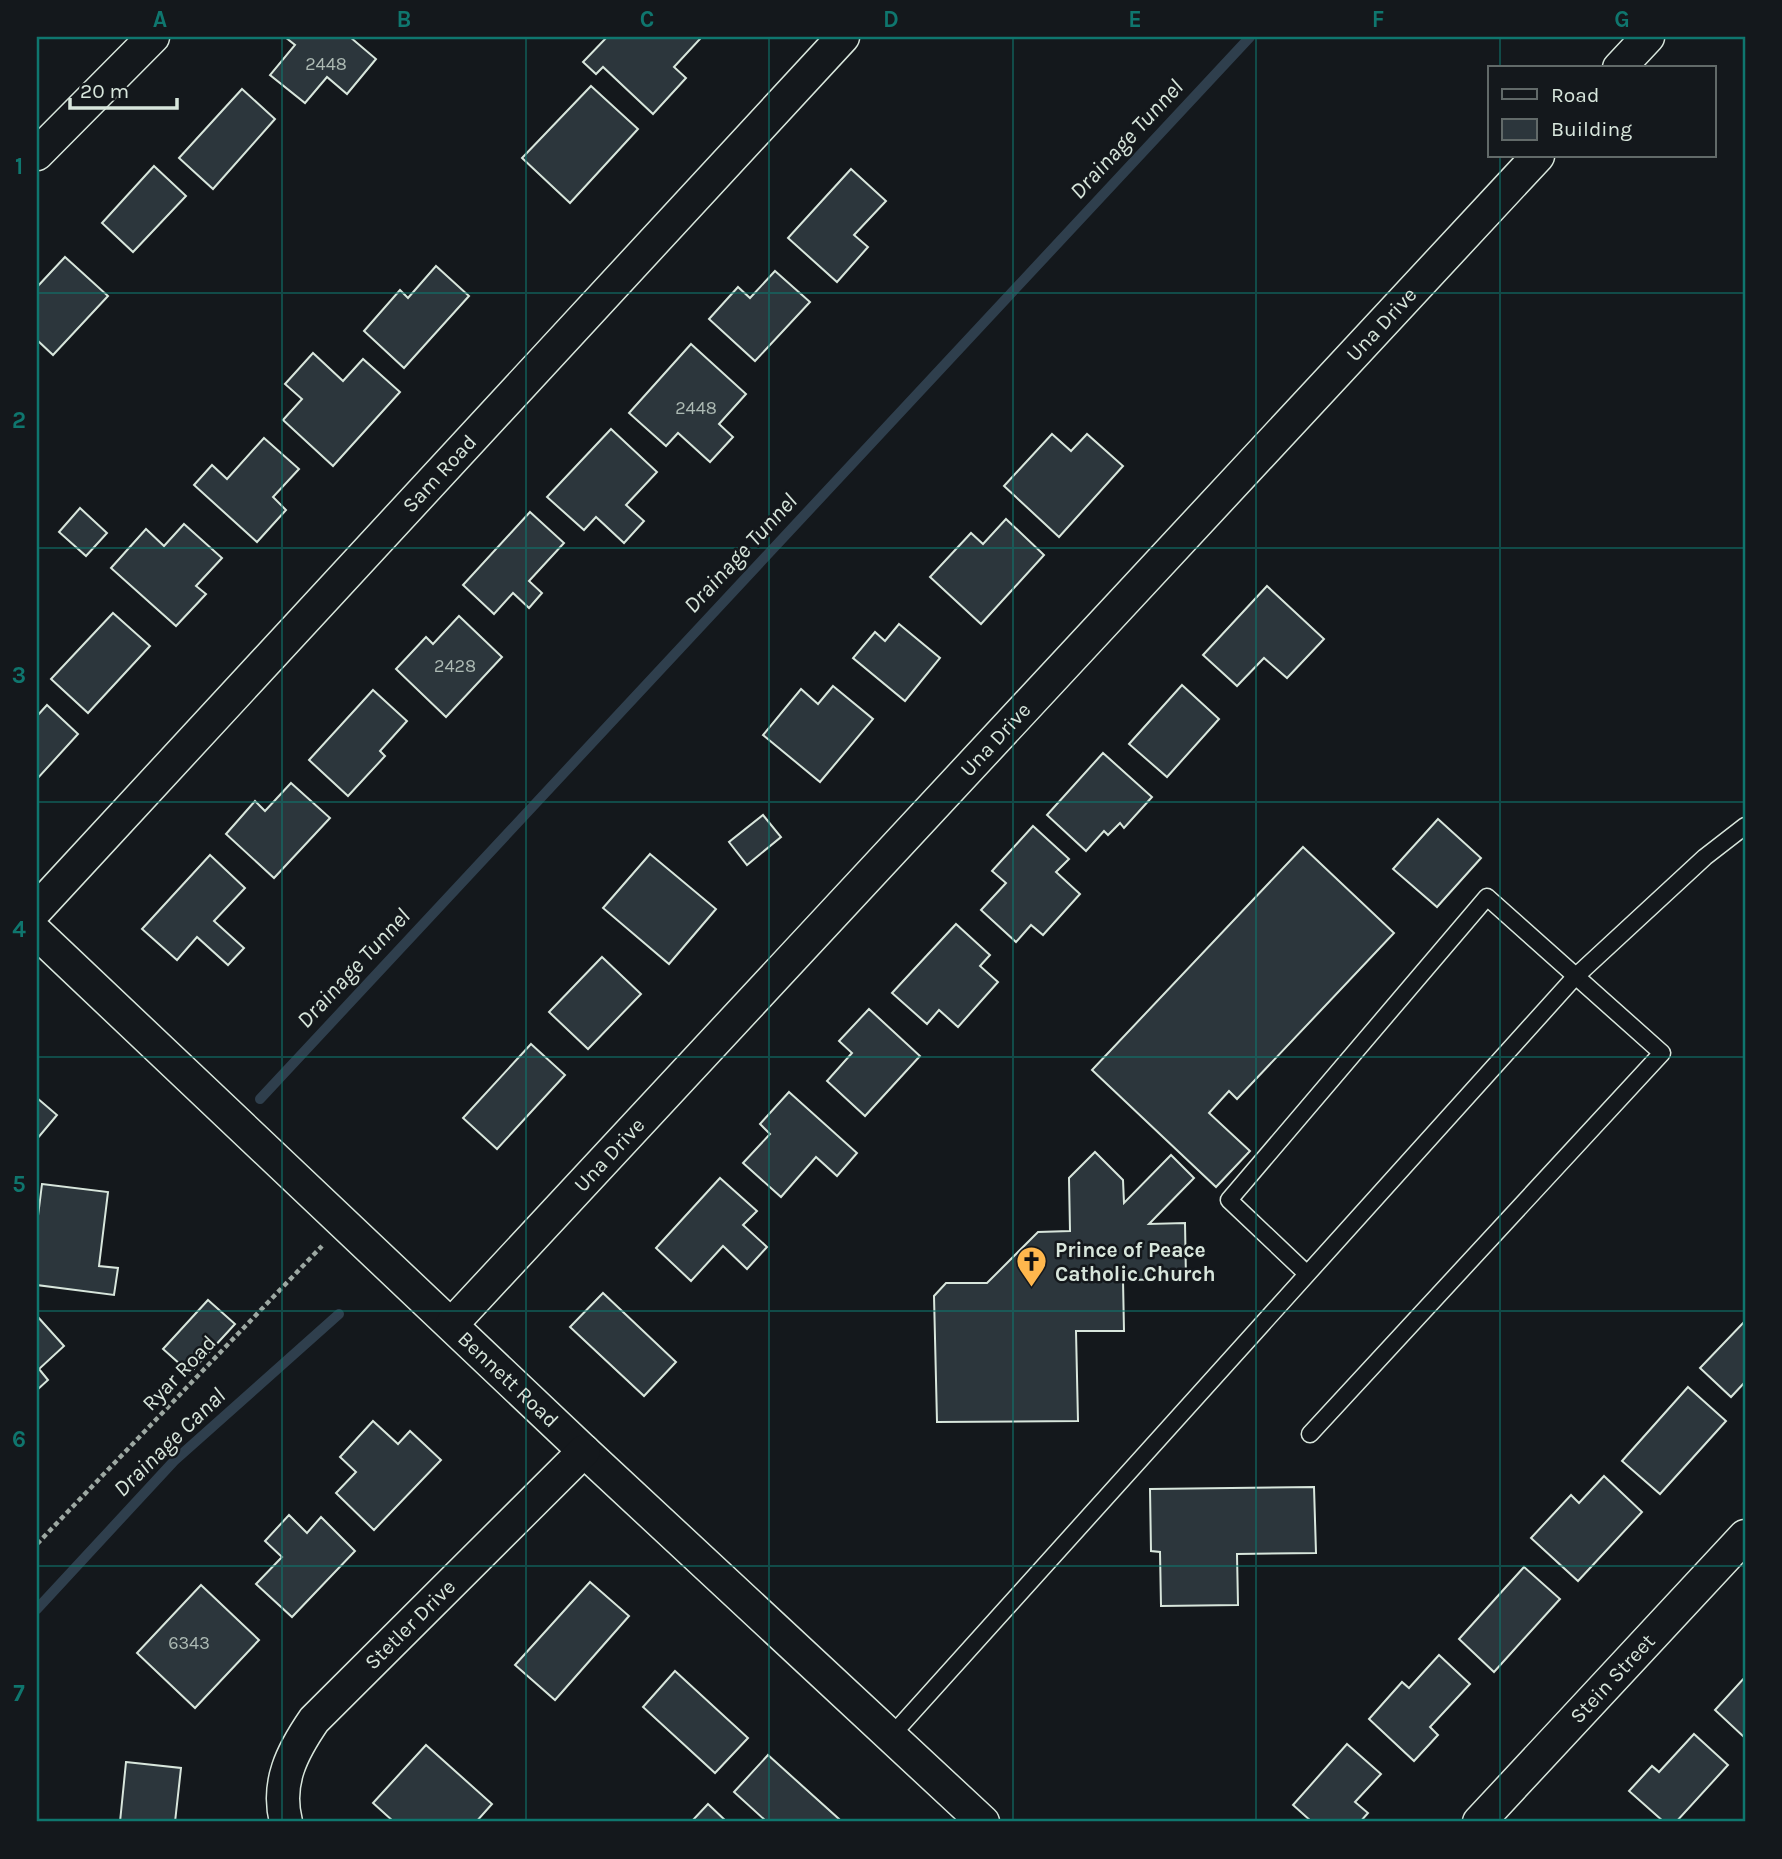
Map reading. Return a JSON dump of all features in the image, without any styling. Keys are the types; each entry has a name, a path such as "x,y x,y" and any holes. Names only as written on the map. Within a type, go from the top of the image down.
{"street":[{"path":"37,154 153,37"},
{"name":"Sam Road","path":"37,909 843,37"},
{"path":"1621,66 1648,37"},
{"name":"Una Drive","path":"452,1324 1536,158"},
{"name":"Bennett Road","path":"37,933 584,1451 984,1822"},
{"name":"Stetler Drive","path":"286,1822 283,1810 284,1778 293,1749 314,1720 584,1451"},
{"name":"Stein Street","path":"1479,1822 1745,1536"}],"lane":[{"path":"891,1735 1574,978 1705,857 1745,826"},
{"path":"1306,1273 1229,1200 1487,897 1574,978 1662,1053 1310,1434"}],"path":[{"name":"Ryar Road","path":"37,1544 345,1223"}],"building":[{"path":"285,37 350,37 376,59 347,94 327,77 305,103 270,75 295,45"},
{"path":"607,37 700,39 674,67 686,78 653,114 603,67 596,74 583,62"},
{"path":"591,86 638,129 570,203 522,158"},
{"path":"242,89 275,119 213,189 179,158"},
{"path":"154,166 186,196 133,252 102,223"},
{"path":"851,169 886,201 854,235 868,247 837,282 788,238"},
{"path":"65,257 108,296 53,355 37,340 37,287"},
{"path":"436,266 469,296 404,368 364,331 400,290 408,298"},
{"path":"775,271 810,302 755,361 709,319 738,287 750,298"},
{"path":"691,344 746,394 719,424 733,437 710,462 678,433 666,446 629,413"},
{"path":"313,353 343,381 363,359 400,392 333,466 283,420 302,399 285,384"},
{"path":"611,429 657,472 626,505 644,521 624,543 596,517 584,530 547,497"},
{"path":"1052,434 1071,451 1087,434 1123,466 1059,537 1004,486"},
{"path":"264,438 299,469 273,497 286,510 257,542 194,485 212,465 227,479"},
{"path":"80,508 107,533 86,556 59,532"},
{"path":"530,512 564,543 529,581 542,593 529,608 513,593 494,614 463,585"},
{"path":"1006,519 1044,555 981,624 930,577 971,533 983,544"},
{"path":"184,524 222,558 196,586 206,594 176,626 111,568 146,529 164,546"},
{"path":"1267,586 1324,639 1287,678 1264,658 1237,686 1203,655"},
{"path":"113,613 150,646 88,713 51,679"},
{"path":"459,616 502,657 446,717 396,669 426,637 433,644"},
{"path":"899,624 940,658 905,701 853,658 875,632 885,641"},
{"path":"1182,685 1219,719 1167,777 1129,744"},
{"path":"833,686 873,719 820,782 763,735 801,689 818,704"},
{"path":"373,690 407,721 380,751 385,756 348,796 309,760"},
{"path":"47,705 78,734 37,779 37,716"},
{"path":"1103,753 1152,797 1124,828 1120,823 1108,835 1104,831 1086,851 1047,815"},
{"path":"291,783 330,818 274,878 226,834 255,801 265,811"},
{"path":"763,815 781,837 747,865 729,842"},
{"path":"1438,819 1481,858 1437,907 1393,869"},
{"path":"1033,826 1069,859 1056,872 1080,894 1043,935 1031,925 1016,942 981,910 1006,883 992,871"},
{"path":"1303,847 1394,933 1237,1099 1229,1091 1209,1113 1250,1151 1216,1187 1092,1070"},
{"path":"650,854 716,909 669,964 603,908"},
{"path":"210,855 245,888 214,921 244,948 228,965 197,937 177,960 142,929"},
{"path":"956,924 990,955 980,966 998,982 958,1027 939,1010 927,1024 892,993"},
{"path":"602,957 641,994 588,1049 549,1012"},
{"path":"869,1009 920,1056 865,1116 827,1081 852,1053 839,1041"},
{"path":"531,1044 565,1075 497,1149 463,1118"},
{"path":"789,1092 857,1153 837,1176 816,1157 781,1197 743,1163 770,1134 760,1124"},
{"path":"37,1098 57,1115 37,1139"},
{"name":"Prince of Peace Catholic Church","path":"1095,1152 1123,1180 1124,1203 1171,1155 1194,1178 1149,1224 1185,1223 1186,1279 1123,1280 1124,1331 1076,1331 1078,1421 937,1422 934,1296 946,1283 987,1283 1038,1232 1070,1231 1069,1178"},
{"path":"720,1178 757,1211 743,1225 767,1247 747,1269 723,1246 691,1281 656,1248"},
{"path":"42,1184 108,1192 99,1266 118,1268 114,1295 37,1285 37,1224"},
{"path":"603,1293 676,1362 644,1396 570,1327"},
{"path":"208,1300 235,1324 190,1373 163,1349"},
{"path":"37,1316 64,1346 39,1369 48,1380 37,1390"},
{"path":"1745,1321 1745,1382 1731,1397 1700,1368"},
{"path":"1688,1387 1726,1421 1660,1494 1622,1461"},
{"path":"373,1421 398,1444 410,1431 441,1460 374,1530 336,1493 356,1472 340,1457"},
{"path":"1604,1476 1642,1512 1578,1581 1531,1538 1571,1495 1579,1503"},
{"path":"1314,1487 1316,1553 1237,1554 1238,1605 1161,1606 1160,1552 1151,1551 1150,1489"},
{"path":"289,1515 307,1533 321,1517 355,1551 292,1617 256,1584 282,1557 265,1541"},
{"path":"1524,1567 1560,1599 1494,1672 1459,1639"},
{"path":"590,1582 629,1616 555,1700 515,1665"},
{"path":"201,1585 259,1640 195,1708 137,1653"},
{"path":"1439,1655 1470,1684 1430,1727 1438,1735 1414,1761 1369,1719 1402,1682 1409,1688"},
{"path":"675,1671 748,1738 715,1773 643,1707"},
{"path":"1745,1677 1745,1738 1715,1710"},
{"path":"1694,1734 1728,1765 1676,1822 1664,1822 1629,1791 1652,1766 1659,1772"},
{"path":"1347,1744 1381,1774 1355,1802 1368,1813 1360,1822 1312,1822 1293,1805"},
{"path":"426,1745 492,1804 476,1822 394,1822 373,1803"},
{"path":"768,1755 839,1819 837,1822 767,1822 734,1792"},
{"path":"126,1762 181,1768 175,1822 120,1822"},
{"path":"708,1804 727,1822 691,1822"}],"waterway":[{"name":"Drainage Tunnel","path":"260,1099 1250,37"},
{"name":"Drainage Canal","path":"37,1609 174,1461 339,1314"}],"place":[{"name":"Prince of Peace Catholic Church","path":"1032,1289"}]}
